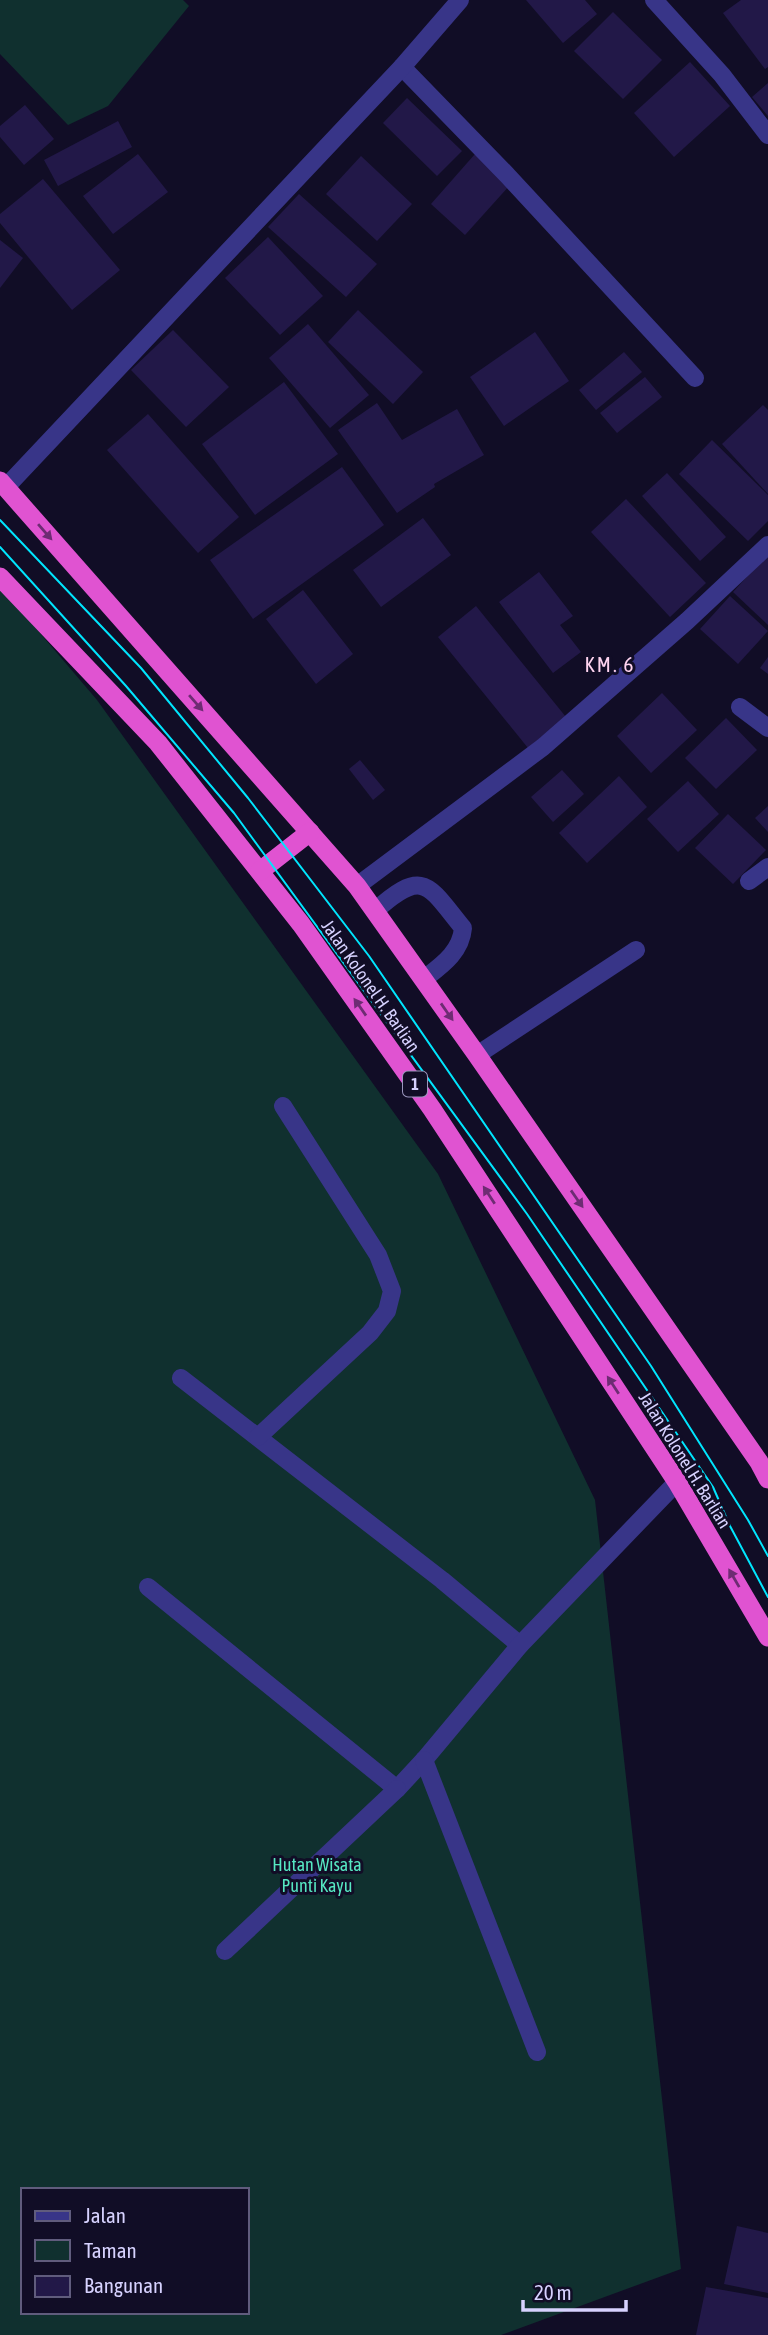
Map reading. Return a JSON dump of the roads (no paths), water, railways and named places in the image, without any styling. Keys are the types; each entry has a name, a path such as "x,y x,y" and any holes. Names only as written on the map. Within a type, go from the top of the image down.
{"highway":[{"path":"3,484 357,886 477,1055 759,1462 768,1479"},
{"name":"Jalan Kolonel H. Barlian","path":"0,577 158,743 301,924 432,1109 677,1482 768,1637"},
{"path":"260,871 310,832"}],"street":[{"path":"654,0 722,75 768,135"},
{"path":"3,484 402,67 452,3"},
{"path":"402,67 507,175 695,378"},
{"path":"357,886 543,747 687,621 768,545"},
{"path":"740,707 768,728"},
{"path":"749,881 768,867"},
{"path":"375,911 397,891 416,885 431,889 463,928 462,940 449,960 424,979"},
{"path":"477,1055 636,950"},
{"path":"258,1437 370,1333 387,1311 392,1291 378,1255 283,1106"},
{"path":"181,1378 442,1580 520,1645"},
{"path":"225,1951 397,1789 520,1645 677,1482"},
{"path":"148,1587 397,1789"},
{"path":"424,1760 537,2052"}],"tram line":[{"path":"0,520 141,668 248,798 369,956 651,1366 768,1556"},
{"path":"0,547 126,686 234,813 527,1214 713,1487 730,1526 768,1597"}],"district":[{"name":"KM. 6","path":"610,664"}],"park label":[{"name":"Hutan Wisata Punti Kayu","path":"317,1874"}]}
